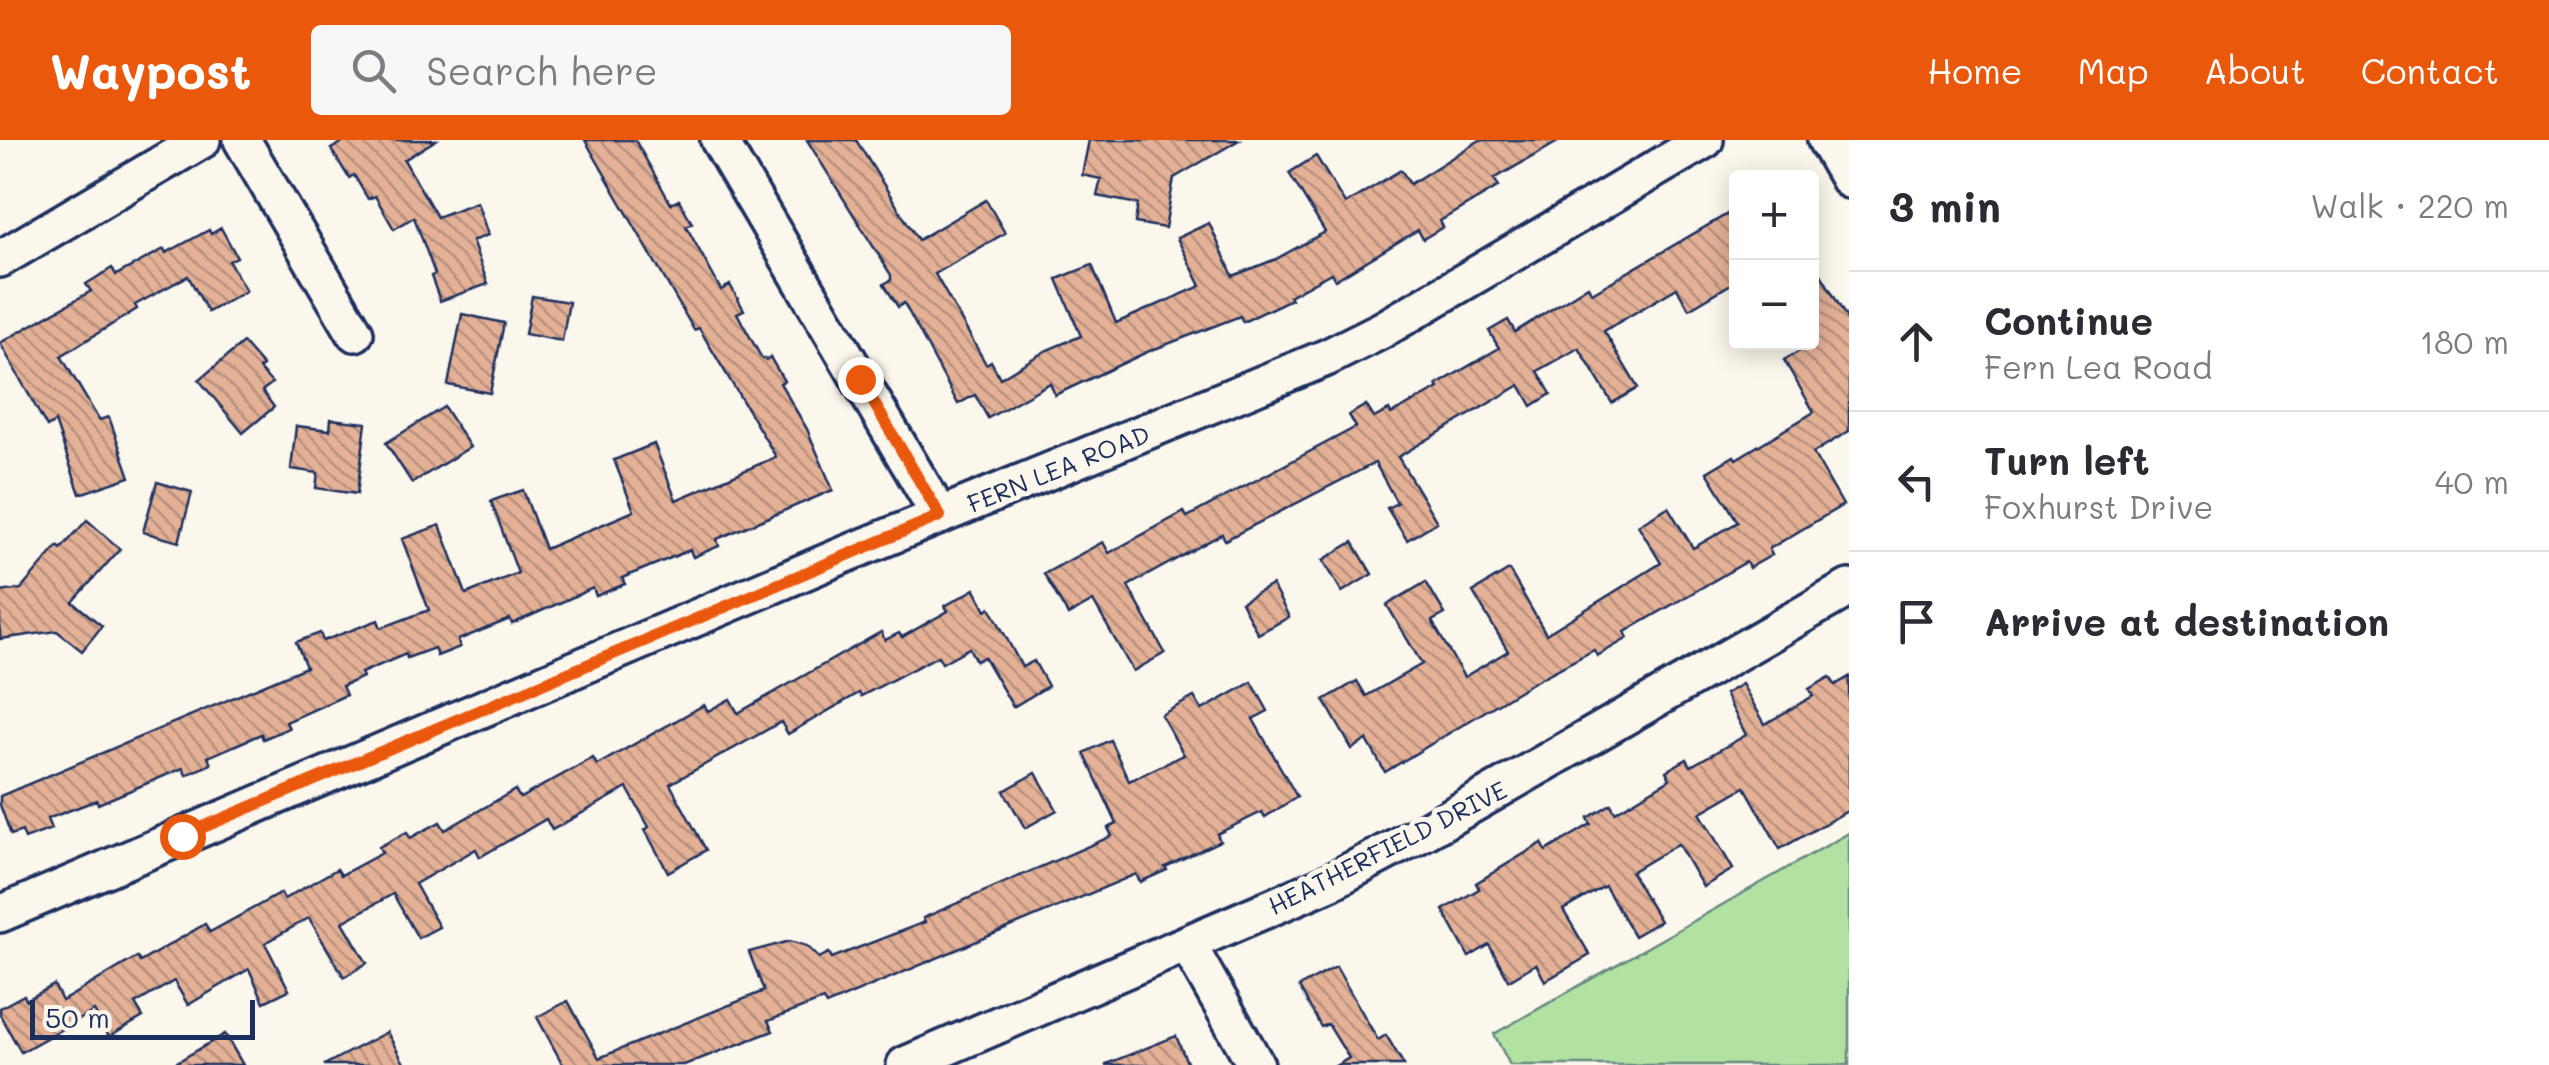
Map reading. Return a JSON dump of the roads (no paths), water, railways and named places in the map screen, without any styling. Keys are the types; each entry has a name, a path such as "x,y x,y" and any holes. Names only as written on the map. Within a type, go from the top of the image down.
{"street":[{"path":"0,259 202,140"},
{"path":"242,140 355,334"},
{"path":"720,140 940,516"},
{"name":"FERN LEA ROAD","path":"0,914 940,516 1328,357 1382,330 1705,140"},
{"path":"1826,140 1849,180"},
{"name":"HEATHERFIELD DRIVE","path":"905,1065 1330,882 1426,832 1849,588"},
{"path":"1188,945 1256,1065"}]}
